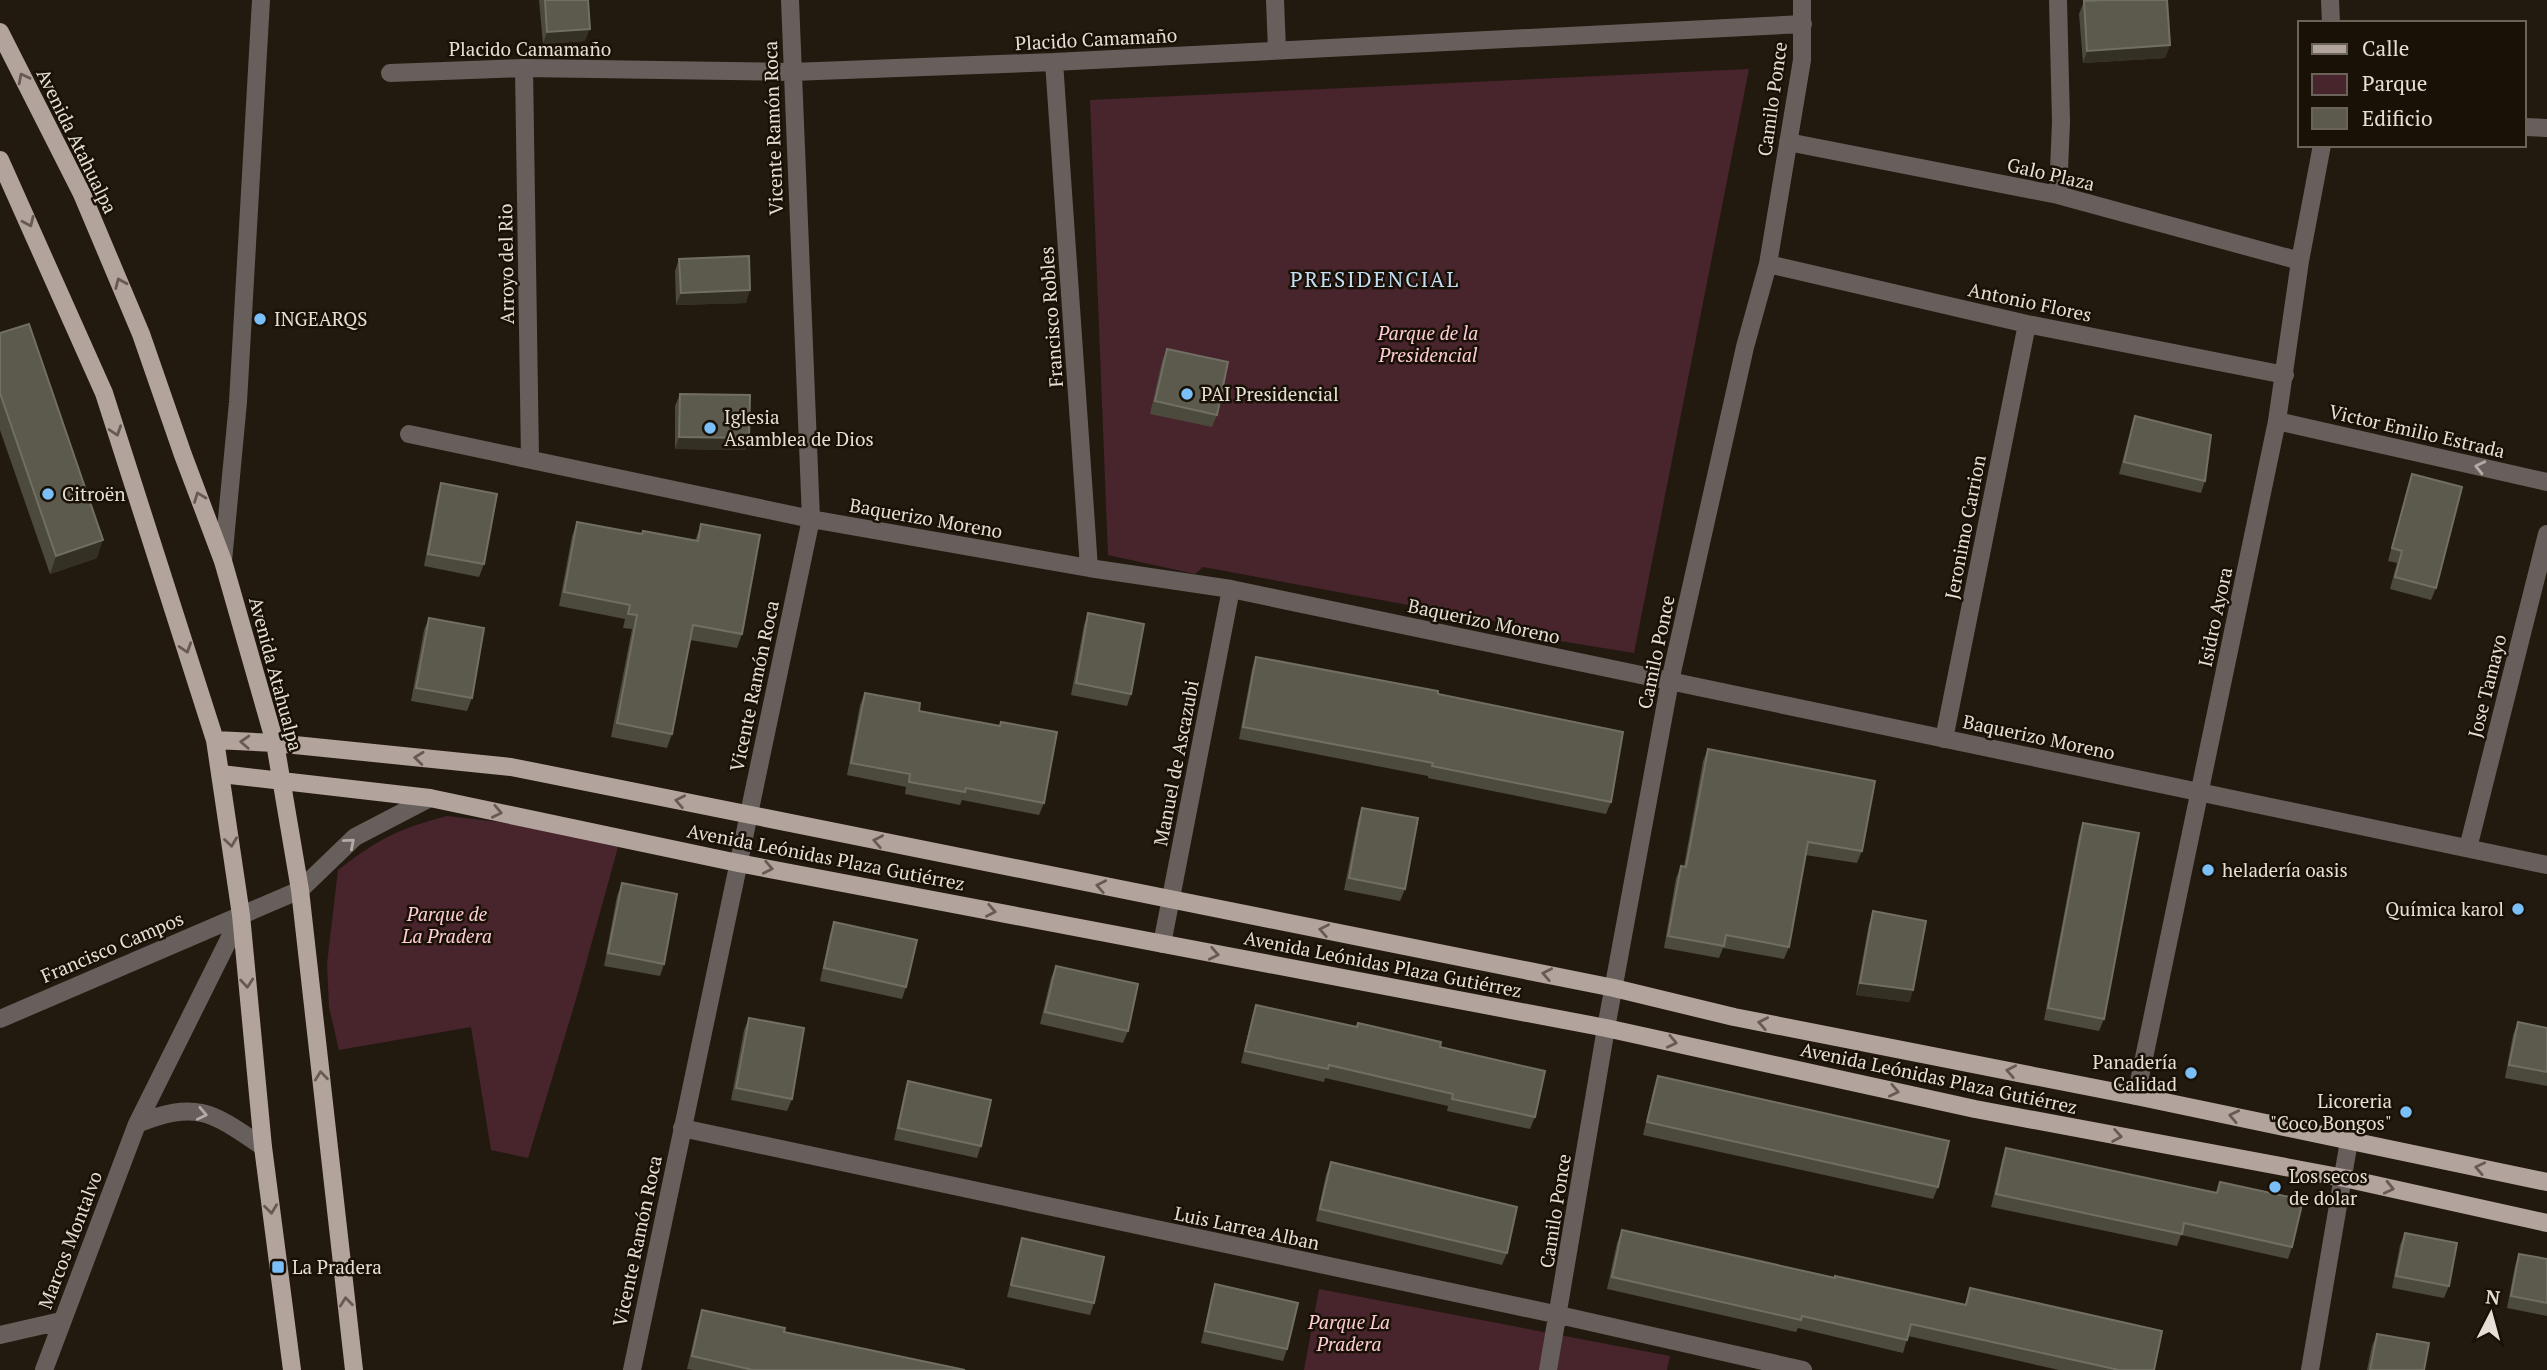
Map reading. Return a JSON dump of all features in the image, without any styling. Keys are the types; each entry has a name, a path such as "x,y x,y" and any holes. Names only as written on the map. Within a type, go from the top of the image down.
{"main road":[{"name":"Avenida Atahualpa","path":"0,32 88,207 141,334 223,561 275,743 300,890 354,1370"},
{"path":"0,160 104,393 215,740 241,915 263,1147 292,1370"},
{"name":"Avenida Leónidas Plaza Gutiérrez","path":"215,740 275,743 511,767 1614,988 1734,1017 2136,1096 2547,1182"},
{"name":"Avenida Leónidas Plaza Gutiérrez","path":"221,775 430,798 738,863 1605,1028 1975,1109 2344,1178 2547,1223"}],"street":[{"path":"223,561 238,402 261,0"},
{"name":"Vicente Ramón Roca","path":"632,1370 811,519 790,0"},
{"path":"1275,0 1277,50"},
{"name":"Camilo Ponce","path":"1548,1370 1605,1028 1670,681 1745,348 1768,264 1802,60 1802,0"},
{"path":"2058,0 2061,122 2058,195"},
{"path":"2330,0 2331,21"},
{"name":"Placido Camamaño","path":"390,73 524,68 792,72 1054,62 1803,24"},
{"name":"Francisco Robles","path":"1054,62 1089,568"},
{"name":"Arroyo del Rio","path":"524,68 530,459"},
{"path":"2526,127 2547,128"},
{"name":"Galo Plaza","path":"1788,142 2058,195 2300,261"},
{"name":"Isidro Ayora","path":"2136,1096 2277,421 2300,261 2322,147"},
{"name":"Antonio Flores","path":"1768,264 2027,324 2284,375"},
{"name":"Jeronimo Carrion","path":"1944,739 2027,324"},
{"name":"Victor Emilio Estrada","path":"2277,421 2547,482"},
{"name":"Baquerizo Moreno","path":"409,434 811,519 1089,568 1231,589 2547,865"},
{"name":"Jose Tamayo","path":"2468,848 2547,534"},
{"name":"Manuel de Ascazubi","path":"1162,944 1231,589"},
{"path":"241,915 300,890 355,837 430,798"},
{"name":"Francisco Campos","path":"0,1018 241,915"},
{"name":"Marcos Montalvo","path":"44,1370 136,1124 241,915"},
{"path":"136,1124 166,1113 195,1111 222,1119 263,1147"},
{"name":"Luis Larrea Alban","path":"682,1128 1559,1315 1803,1370"},
{"path":"2310,1370 2349,1141"},
{"path":"0,1335 61,1321"}],"green space":[{"name":"Parque de la Presidencial","path":"1749,69 1634,653 1554,640 1549,631 1203,567 1195,574 1108,555 1090,100"},
{"name":"Parque de La Pradera","path":"447,816 507,823 618,847 528,1158 491,1150 471,1027 339,1050 329,1007 327,964 338,870 389,836"},
{"name":"Parque La Pradera","path":"1319,1289 1670,1356 1667,1370 1304,1370"}],"building":[{"path":"545,0 588,0 590,29 547,32"},
{"path":"2167,0 2170,45 2087,51 2084,1"},
{"path":"749,256 750,290 681,293 679,259"},
{"name":"Citroën","path":"29,324 103,540 56,556 0,393 0,333"},
{"name":"PAI Presidencial","path":"1167,349 1228,362 1217,415 1155,401"},
{"name":"Iglesia Asamblea de Dios","path":"680,394 750,395 749,438 679,437"},
{"path":"2135,416 2211,435 2205,481 2124,462"},
{"path":"2412,474 2462,487 2436,588 2395,577 2402,551 2392,548"},
{"path":"441,483 497,494 484,564 428,554"},
{"path":"577,522 698,541 701,524 760,535 742,634 693,625 672,734 617,723 637,615 628,614 630,605 564,592"},
{"path":"1088,613 1144,624 1131,694 1076,683"},
{"path":"429,618 484,628 472,698 416,688"},
{"path":"1256,657 1438,691 1438,694 1623,732 1611,802 1432,766 1433,763 1243,727"},
{"path":"865,693 920,703 919,711 1000,726 1001,722 1057,732 1044,803 966,788 965,792 909,782 910,774 851,763"},
{"path":"1708,749 1875,781 1862,851 1808,842 1789,947 1726,935 1724,946 1668,936 1681,866 1686,867"},
{"path":"1362,808 1418,818 1405,889 1349,878"},
{"path":"2083,823 2139,833 2104,1019 2048,1008"},
{"path":"622,883 677,894 664,964 608,953"},
{"path":"1873,911 1926,921 1913,990 1860,983"},
{"path":"834,922 917,940 906,987 824,968"},
{"path":"1056,966 1138,984 1128,1031 1045,1012"},
{"path":"1256,1005 1357,1027 1358,1023 1441,1042 1440,1047 1545,1071 1535,1117 1452,1099 1453,1094 1329,1065 1328,1069 1245,1051"},
{"path":"749,1018 804,1028 792,1099 736,1088"},
{"path":"2518,1022 2547,1028 2547,1072 2509,1065"},
{"path":"1658,1076 1949,1141 1938,1187 1647,1122"},
{"path":"908,1081 991,1100 981,1146 898,1128"},
{"path":"2006,1148 2217,1193 2220,1182 2303,1200 2292,1247 2184,1223 2182,1234 1996,1194"},
{"path":"1331,1162 1517,1207 1507,1253 1320,1209"},
{"path":"1622,1230 1966,1305 1970,1288 2162,1331 2154,1370 2119,1370 1911,1324 1907,1340 1802,1316 1801,1320 1612,1277"},
{"path":"2405,1233 2457,1243 2449,1286 2396,1276"},
{"path":"1022,1238 1104,1257 1094,1303 1011,1285"},
{"path":"2519,1254 2547,1259 2547,1303 2511,1296"},
{"path":"1215,1284 1298,1303 1287,1349 1205,1331"},
{"path":"702,1310 785,1328 784,1332 965,1370 753,1370 692,1356"},
{"path":"2377,1334 2429,1343 2424,1370 2370,1370"}],"place":[{"name":"INGEARQS","path":"260,319"},
{"name":"PAI Presidencial","path":"1187,394"},
{"name":"Iglesia Asamblea de Dios","path":"710,428"},
{"name":"Citroën","path":"48,494"},
{"name":"heladería oasis","path":"2208,870"},
{"name":"Química karol","path":"2518,909"},
{"name":"Panadería Calidad","path":"2191,1073"},
{"name":"Licoreria \"Coco Bongos\"","path":"2406,1112"},
{"name":"Los secos de dolar","path":"2275,1187"},
{"name":"La Pradera","path":"278,1267"}],"district":[{"name":"PRESIDENCIAL","path":"1375,280"}]}
